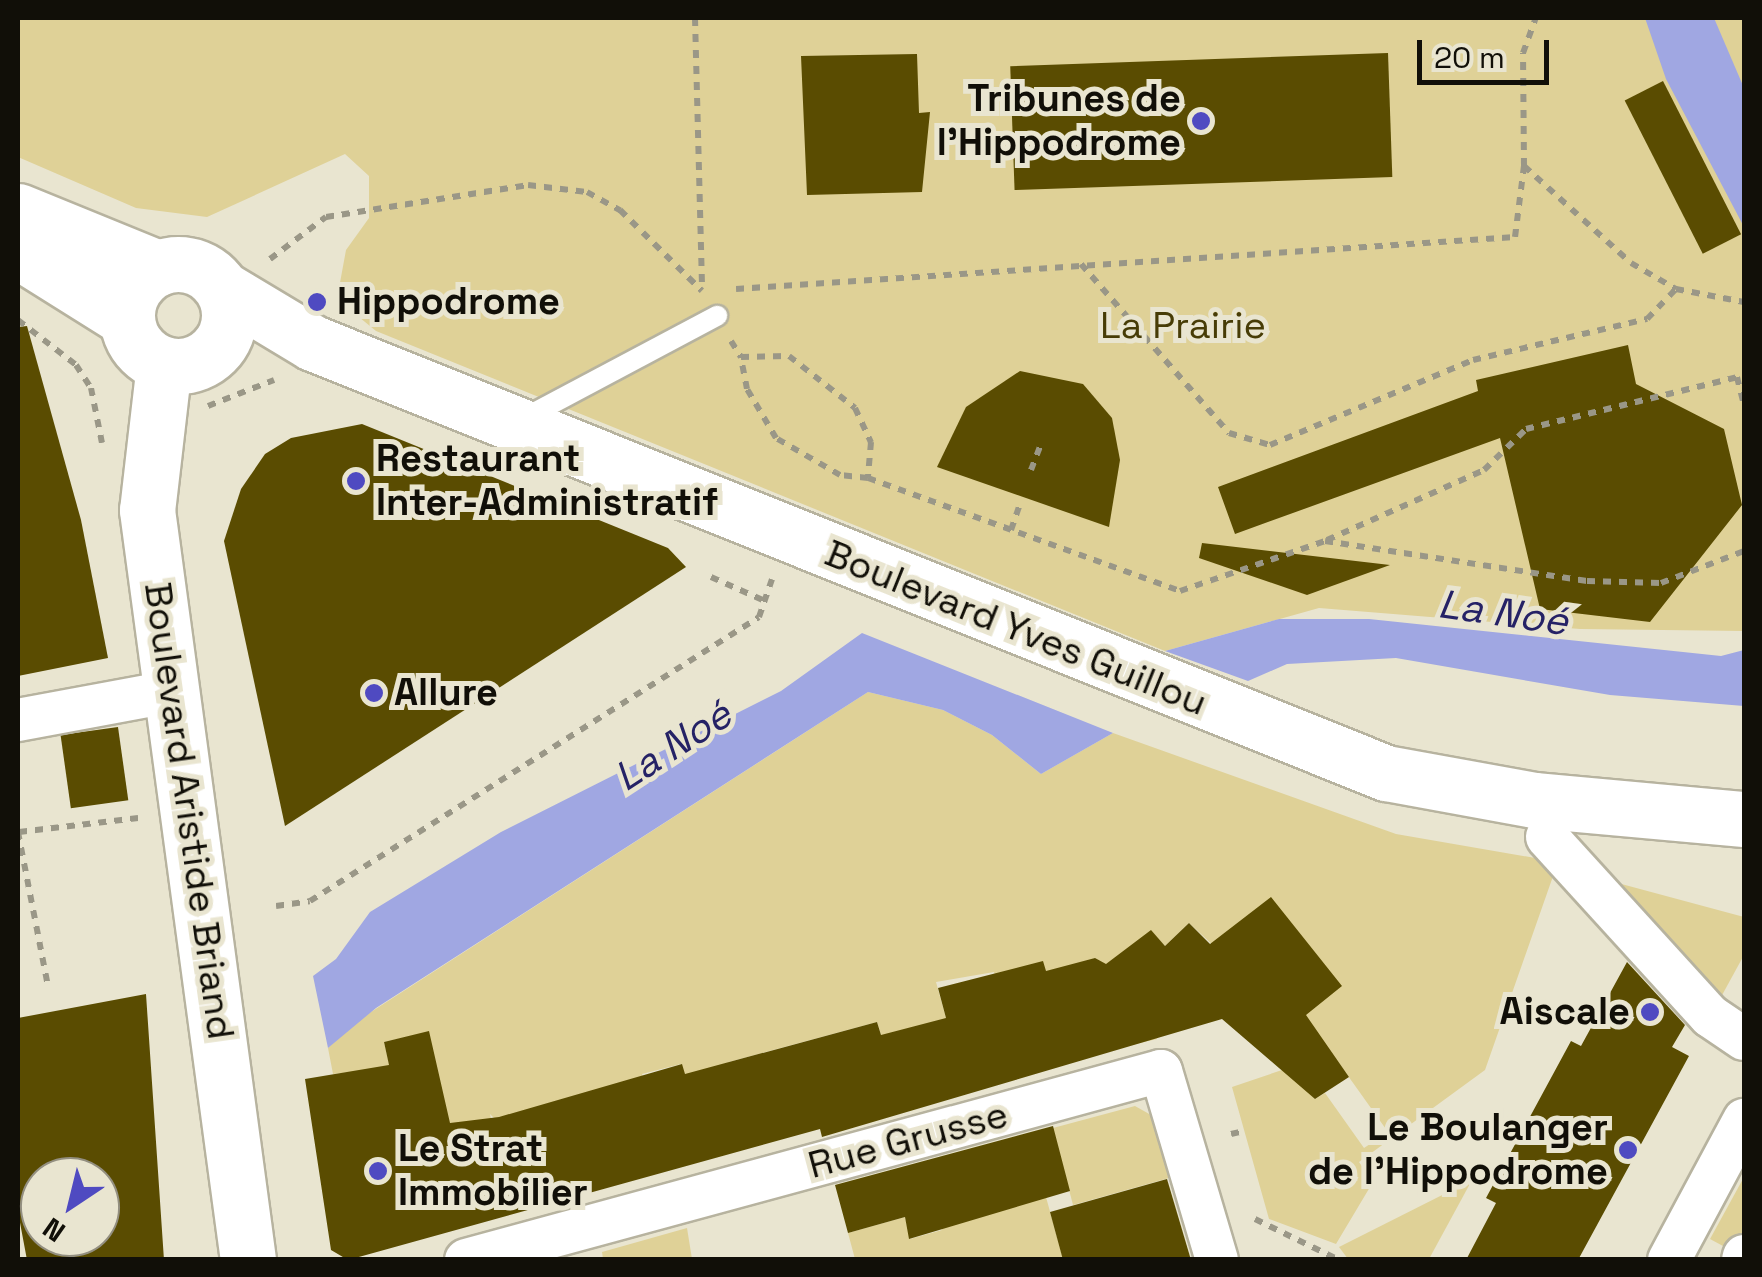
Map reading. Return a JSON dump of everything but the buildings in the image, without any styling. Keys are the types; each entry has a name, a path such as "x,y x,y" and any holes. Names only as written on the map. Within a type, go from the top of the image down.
{"main road":[{"path":"18,211 158,268 194,266 241,279"},
{"path":"18,251 127,319"},
{"path":"158,268 131,294 127,319 135,342 186,360"},
{"name":"Boulevard Aristide Briand","path":"241,279 229,319 186,360 147,510 248,1260"},
{"name":"Boulevard Yves Guillou","path":"241,279 297,362"},
{"name":"Boulevard Yves Guillou","path":"186,360 297,362 440,411 512,424 781,568 1386,773 1534,800 1744,819"}],"street":[{"path":"18,720 174,691"},
{"path":"1547,836 1710,1016 1744,1039"},
{"name":"Rue Grusse","path":"466,1260 1161,1071 1217,1260"},
{"path":"1669,1260 1744,1120"}],"lane":[{"path":"512,424 717,316"}],"path":[{"path":"695,18 702,291"},
{"path":"241,279 326,217 528,185 586,192 620,210 702,291 1515,237 1524,166 1524,53 1536,18"},
{"path":"1524,166 1578,221 1676,289 1744,302"},
{"path":"1080,263 1230,433 1270,445 1473,360 1647,320 1676,289"},
{"path":"18,320 76,366 91,388 101,434"},
{"path":"868,478 871,442 856,408 789,356 740,357 748,389 776,438 840,475 868,478 1180,592 1325,541 1484,470 1526,429 1737,376 1744,406"},
{"path":"194,420 238,390 297,362"},
{"path":"1031,470 1042,442"},
{"path":"1011,530 1021,502"},
{"path":"1325,541 1587,581 1661,583 1744,551"},
{"path":"712,578 781,568"},
{"path":"276,906 310,901 759,617 781,568"},
{"path":"48,986 18,832 138,818"},
{"path":"1231,1134 1244,1131"},
{"path":"1255,1219 1339,1260"}],"green space":[{"name":"La Prairie","path":"18,18 1744,18 1744,631 1580,629 1319,608 1165,651 376,331 337,299 346,250 369,218 369,176 345,154 207,217 136,208 18,157"},
{"path":"868,692 943,710 992,735 1041,774 1113,733 1396,834 1558,862 1485,1070 1359,1162 1373,1182 1336,1244 1269,1219 1232,1087 1288,1068 1315,1099 1325,1093 1364,1148 1388,1132 1336,1059 1189,923 1165,946 1151,931 1140,981 1157,1039 1127,1046 1095,958 1002,998 994,972 936,982 966,1089 881,1035 877,1022 729,1062 689,1089 681,1064 642,1074 651,1108 501,1125 490,1114 495,1136 434,1154 429,1032 384,1042 390,1068 333,1074 328,1048 357,1021"},
{"path":"1614,882 1744,917 1744,955 1721,997"},
{"path":"1135,1106 1151,1115 1169,1178 1073,1205 1053,1128"},
{"path":"1744,1177 1744,1237 1736,1253 1710,1239"},
{"path":"1472,1180 1429,1259 1348,1259 1339,1247"},
{"path":"1046,1197 1063,1259 855,1259 848,1233 905,1217 910,1239 942,1230 937,1209"},
{"path":"687,1228 692,1259 603,1259 602,1252"}],"water":[{"path":"1645,18 1714,18 1744,88 1744,227 1666,79"},
{"path":"1279,619 1369,619 1721,656 1744,650 1744,706 1610,695 1396,658 1287,664 1248,681 1165,651"},
{"name":"La Noé","path":"862,633 1113,733 1041,774 992,735 943,710 868,692 376,1008 328,1048 313,976 336,959 370,912 501,832 781,691"}],"place":[{"name":"Tribunes de l'Hippodrome","path":"1201,121"},
{"name":"Hippodrome","path":"317,302"},
{"name":"Restaurant Inter-Administratif","path":"356,481"},
{"name":"Allure","path":"374,693"},
{"name":"Aiscale","path":"1650,1012"},
{"name":"Le Boulanger de l’Hippodrome","path":"1628,1150"},
{"name":"Le Strat Immobilier","path":"378,1171"}]}
